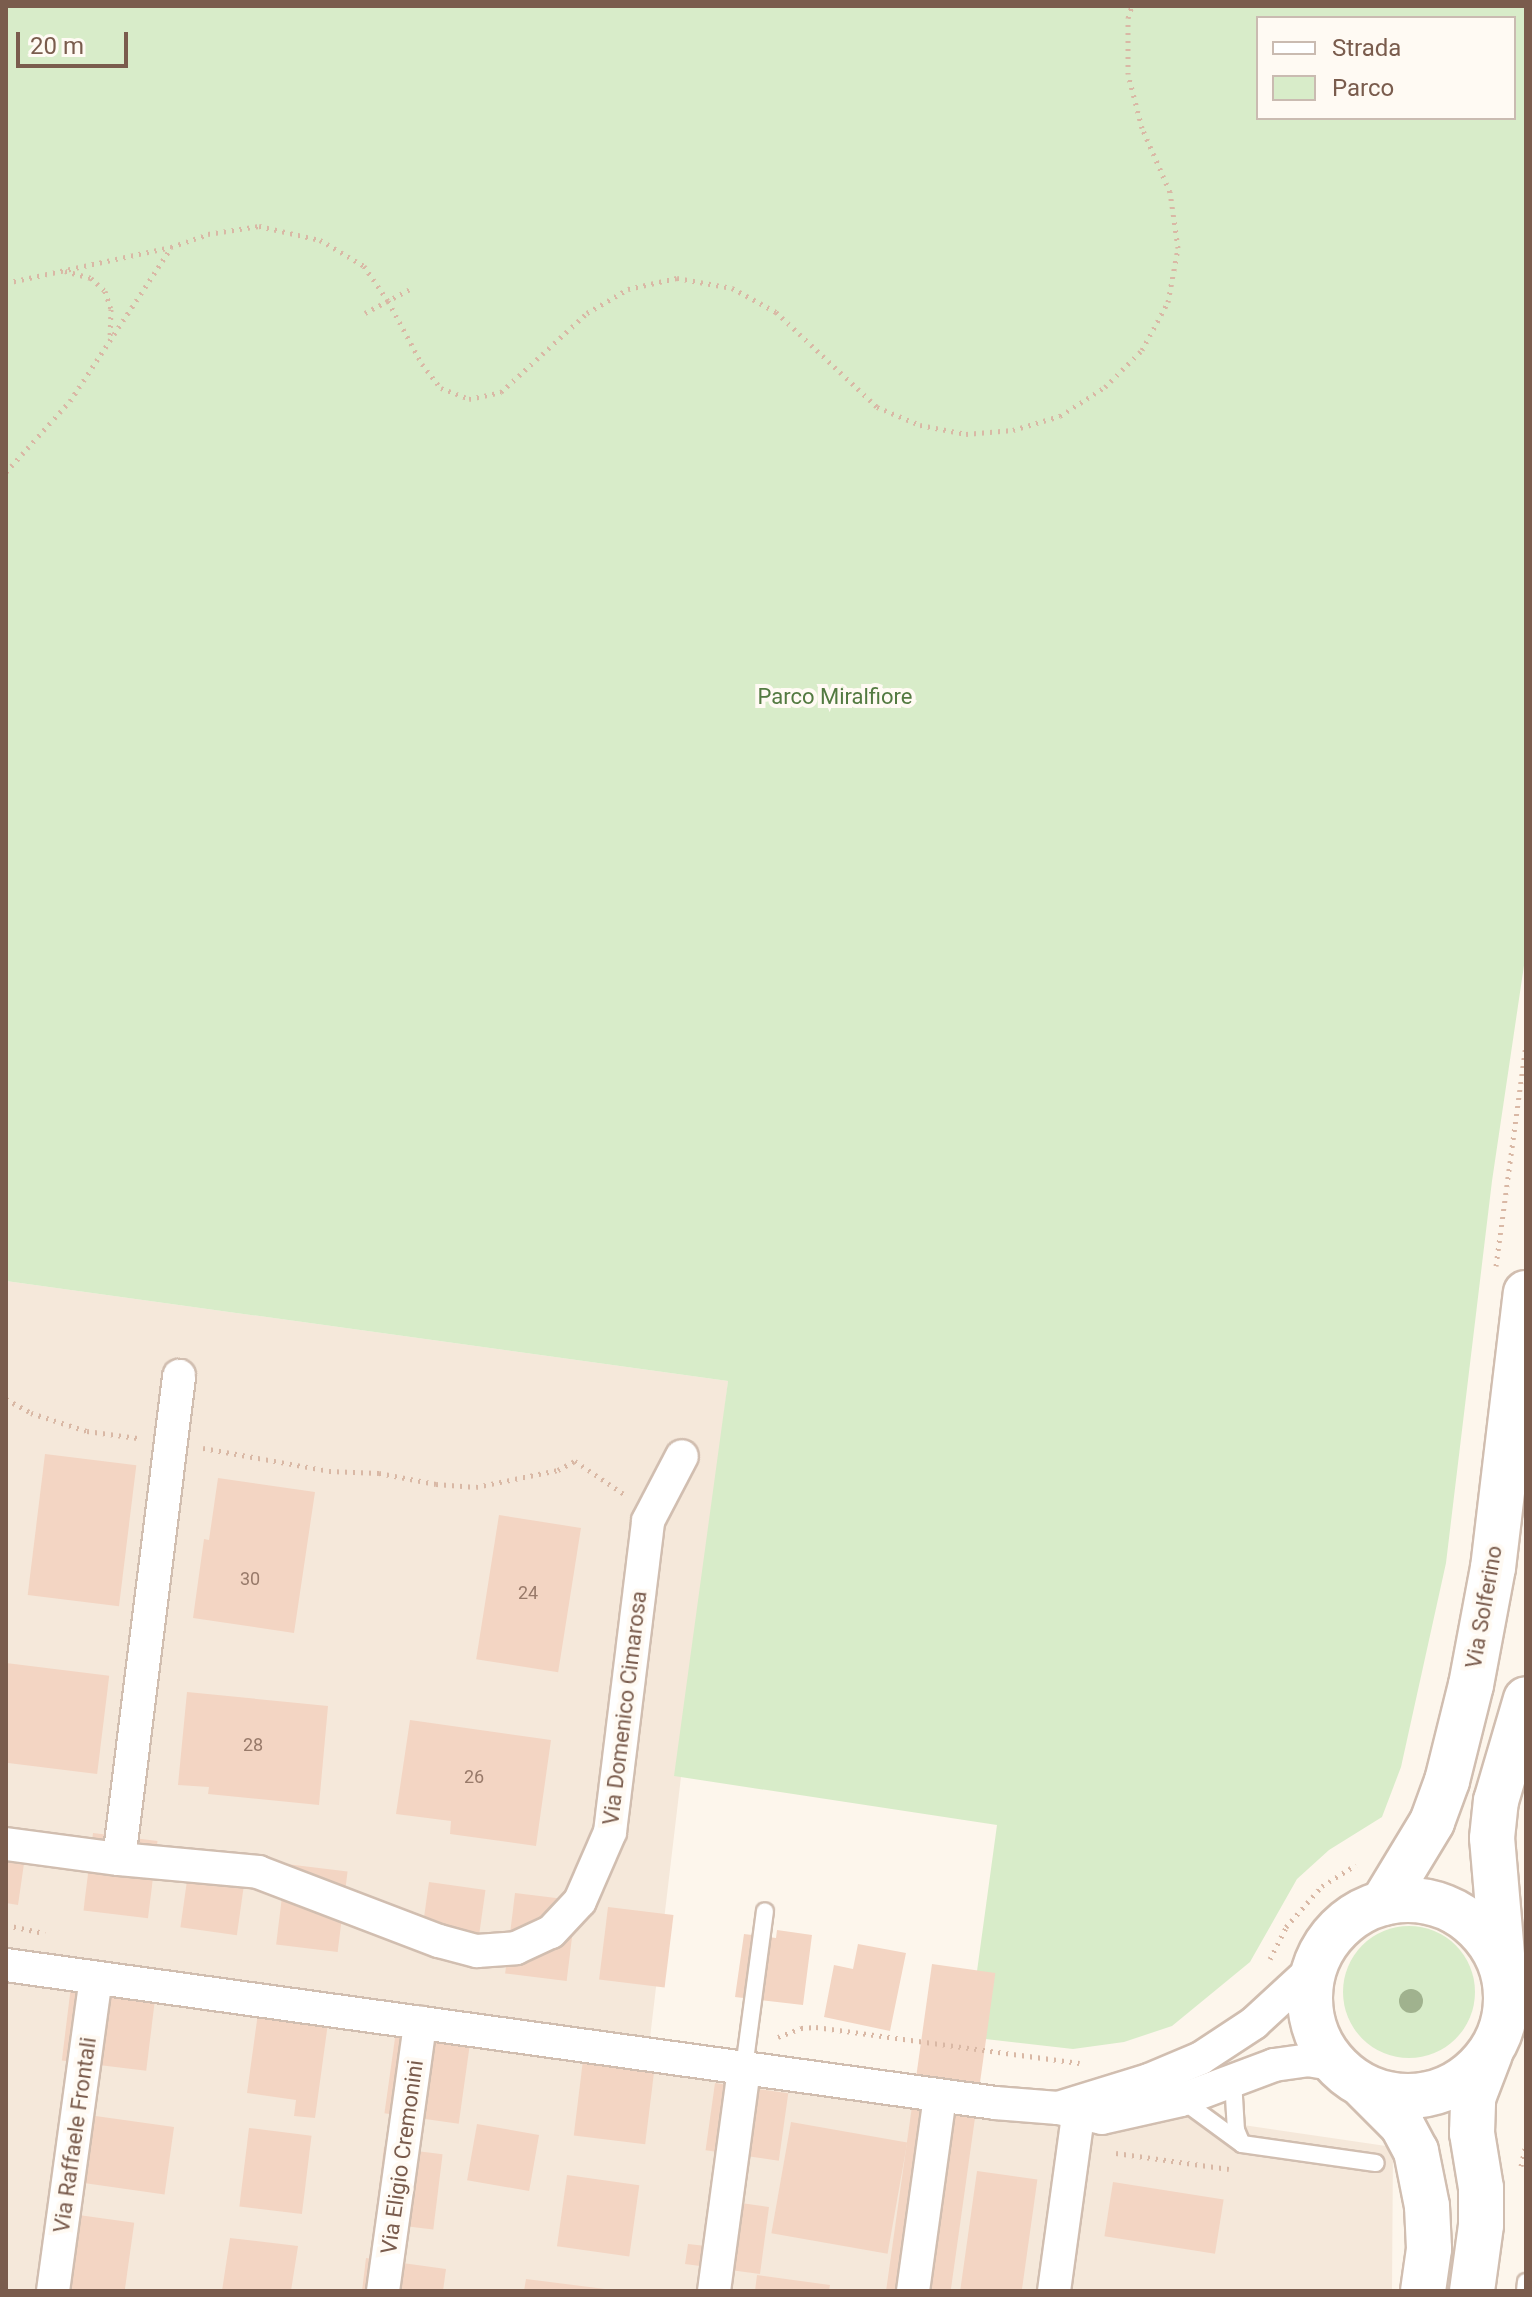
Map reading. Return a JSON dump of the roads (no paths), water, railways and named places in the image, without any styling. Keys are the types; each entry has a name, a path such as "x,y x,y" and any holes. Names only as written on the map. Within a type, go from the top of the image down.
{"main road":[{"name":"Via Solferino","path":"1383,1903 1432,1822 1447,1781 1471,1685 1493,1568 1510,1283"},
{"path":"1472,2291 1481,2225 1481,2188 1472,2133 1473,2098 1503,2024 1506,1998 1492,1838 1496,1801 1526,1699"},
{"path":"1423,2291 1429,2249 1427,2206 1416,2151 1402,2125 1321,2044 1312,2019 1310,1993 1315,1967 1341,1927 1360,1912 1383,1903 1413,1900 1443,1906 1470,1922 1491,1945 1503,1973"},
{"path":"1350,2076 1393,2095 1422,2095 1450,2087 1474,2070 1493,2047"}],"street":[{"path":"119,1859 179,1376"},
{"name":"Via Domenico Cimarosa","path":"6,1844 119,1859 258,1872 439,1941 477,1951 516,1948 551,1932 580,1901 610,1832 648,1521 682,1456"},
{"path":"6,1965 940,2096 1112,2116 1181,2100 1274,2065 1308,2060 1350,2076"},
{"path":"1068,2111 1201,2058 1254,2023 1315,1967"},
{"name":"Via Raffaele Frontali","path":"53,2291 96,1978"},
{"name":"Via Eligio Cremonini","path":"383,2291 420,2023"},
{"path":"714,2291 744,2068"},
{"path":"913,2291 940,2096"},
{"path":"1054,2291 1068,2111"}],"lane":[{"path":"744,2068 765,1911"},
{"path":"1233,2080 1232,2107 1242,2144"},
{"path":"1181,2100 1242,2144 1376,2163"},
{"path":"1525,2291 1526,2282"}],"park label":[{"name":"Parco Miralfiore","path":"835,697"}]}
